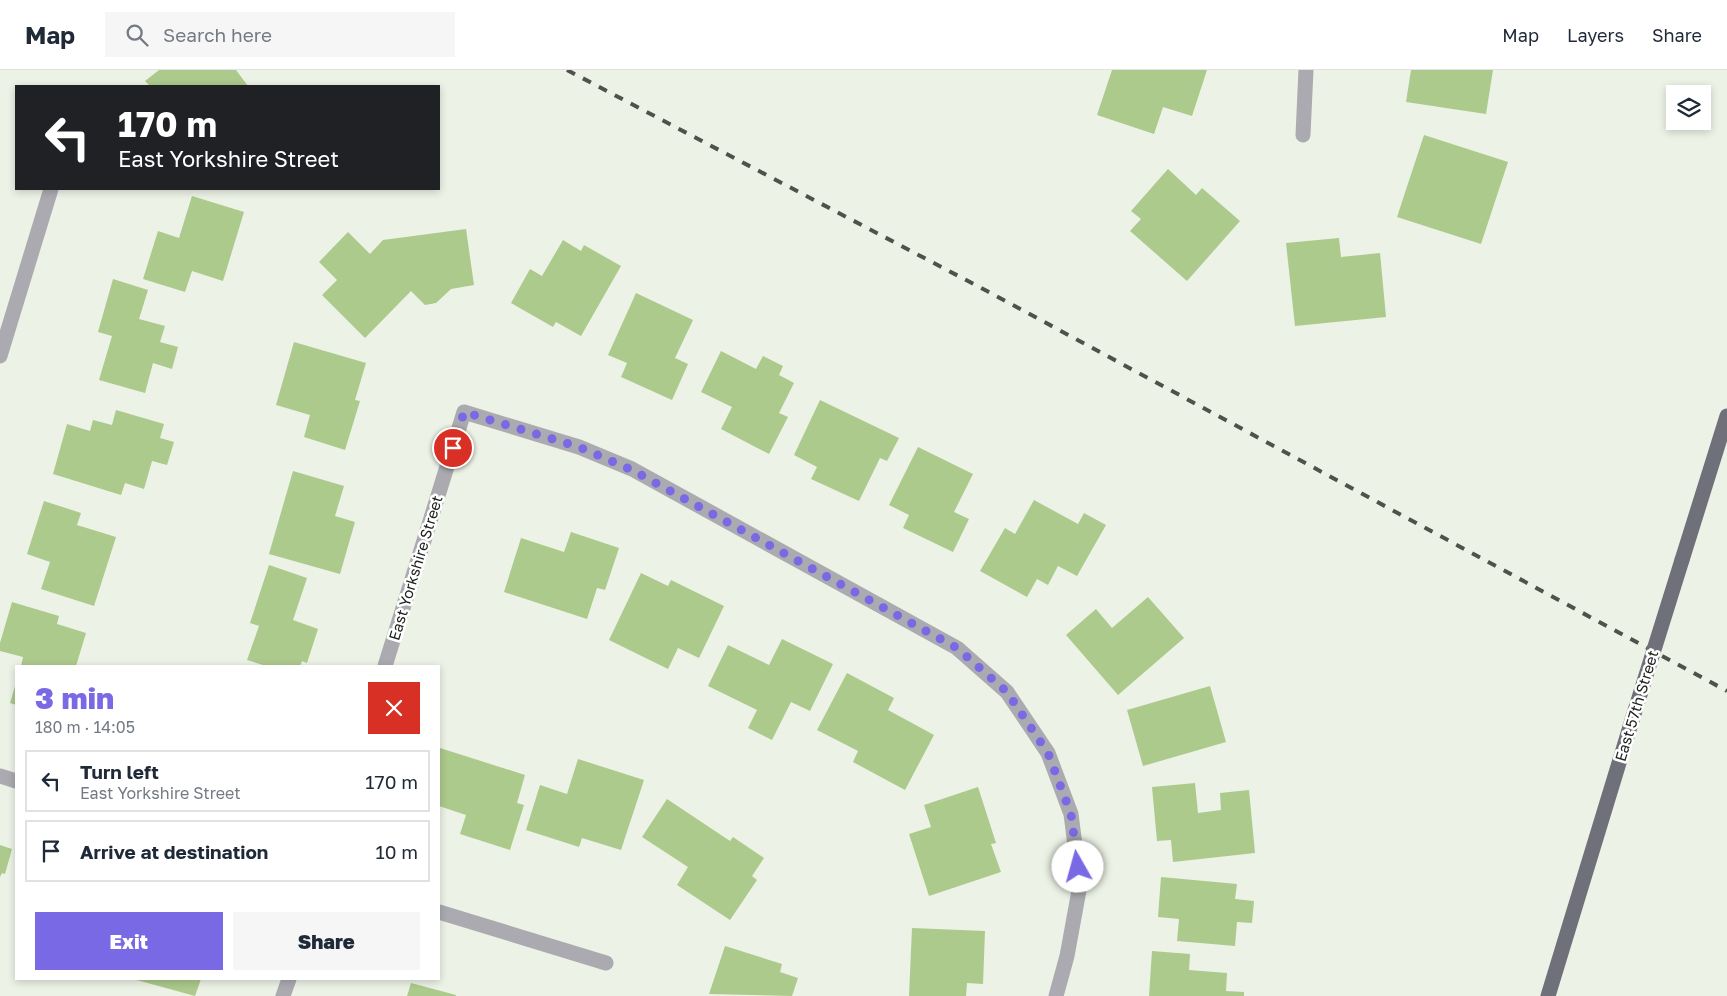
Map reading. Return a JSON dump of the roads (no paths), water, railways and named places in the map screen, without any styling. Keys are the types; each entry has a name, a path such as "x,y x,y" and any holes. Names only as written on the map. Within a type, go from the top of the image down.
{"main road":[{"name":"East 57th Street","path":"1548,996 1727,416"}],"street":[{"path":"1302,135 1306,70"},
{"path":"0,356 51,190"},
{"name":"East Yorkshire Street","path":"385,665 464,412 579,447 632,470 957,648 1007,692 1048,753 1071,814 1080,885 1067,956 1056,996"},
{"path":"0,776 15,781"},
{"path":"440,912 606,963"},
{"path":"283,996 288,980"}],"railway":[{"path":"567,70 987,291 1727,691"}]}
